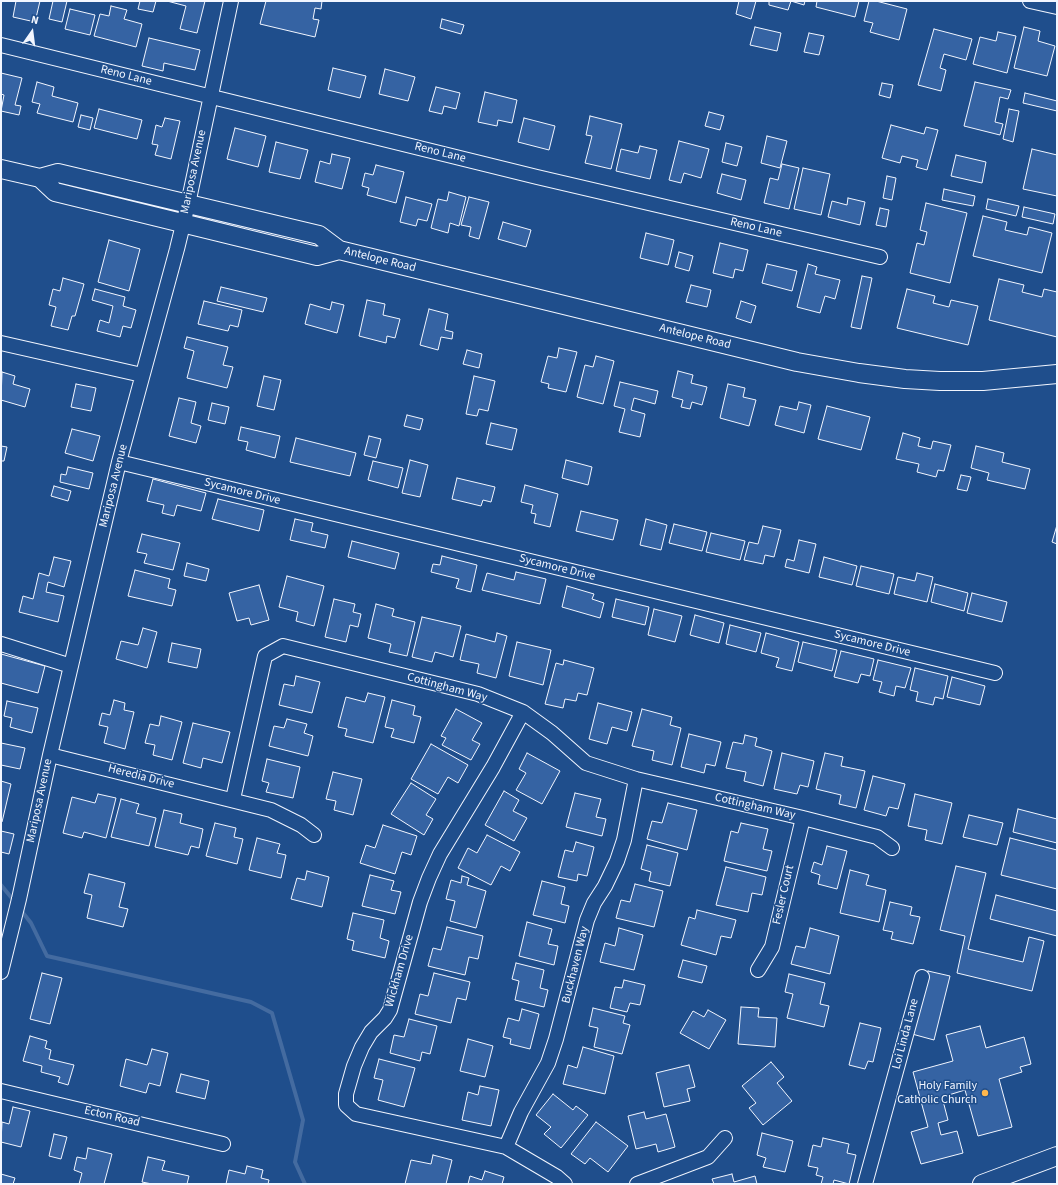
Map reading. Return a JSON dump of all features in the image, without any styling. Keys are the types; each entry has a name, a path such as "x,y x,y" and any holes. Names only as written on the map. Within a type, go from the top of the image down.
{"main road":[{"name":"Antelope Road","path":"1,169 40,178 58,173 319,235 339,250 797,362 859,373 940,382 983,381 1057,374"},
{"name":"Antelope Road","path":"40,178 55,192 317,256 339,250"},
{"path":"982,1184 1057,1156"}],"street":[{"name":"Mariposa Avenue","path":"1,972 8,933 19,899 50,755 119,462 188,204 231,1"},
{"path":"1035,2 1057,7"},
{"name":"Reno Lane","path":"1,46 537,177 880,257"},
{"path":"1,343 142,375"},
{"name":"Sycamore Drive","path":"119,462 995,673"},
{"path":"1,644 71,666"},
{"name":"Cottingham Way","path":"233,799 265,656 283,646 478,694 523,712 552,733 586,763 636,779 803,818 877,838 892,848"},
{"name":"Wickham Drive","path":"523,712 493,767 440,854 429,878 420,902 390,1010 385,1018 371,1032 362,1047 354,1066 346,1094 346,1105 356,1114 506,1147 565,1184"},
{"name":"Heredia Drive","path":"50,755 233,799 271,810 301,825 314,835"},
{"name":"Buckhaven Way","path":"506,1147 520,1112 548,1063 556,1039 587,920 594,903 605,886 617,861 624,840 636,779"},
{"name":"Fesler Court","path":"758,970 772,947 803,818"},
{"name":"Loi Linda Lane","path":"865,1184 922,977"},
{"name":"Ecton Road","path":"1,1091 223,1144"},
{"path":"637,1184 708,1157 725,1138"}],"building":[{"path":"16,1 40,1 35,22 13,17"},
{"path":"53,1 67,1 62,22 49,19"},
{"path":"140,1 156,1 153,12 138,9"},
{"path":"167,1 205,1 197,33 180,29 186,6"},
{"path":"266,1 322,1 321,9 315,8 313,19 319,20 315,37 260,24"},
{"path":"739,1 756,1 751,19 736,14"},
{"path":"769,1 791,1 788,10 769,5"},
{"path":"791,1 805,1 804,5"},
{"path":"817,1 859,1 855,17 816,7"},
{"path":"869,1 876,1 907,9 899,40 870,32 873,23 864,21"},
{"path":"111,6 127,10 124,19 142,24 136,47 94,36 100,14 109,16"},
{"path":"70,9 95,15 90,35 65,29"},
{"path":"442,19 464,25 461,34 440,28"},
{"path":"755,27 781,33 777,51 750,45"},
{"path":"1024,27 1040,31 1038,41 1055,46 1047,76 1014,68"},
{"path":"934,29 972,39 966,60 944,54 940,68 946,70 941,91 918,85"},
{"path":"998,32 1016,36 1007,73 973,64 980,37 996,41"},
{"path":"809,33 824,36 819,55 804,52"},
{"path":"149,38 200,50 195,70 164,63 163,71 142,66"},
{"path":"333,68 366,76 360,98 328,90"},
{"path":"385,69 415,77 408,101 379,94"},
{"path":"1,73 22,78 15,105 21,106 19,115 1,111 4,95 1,94"},
{"path":"37,82 54,87 52,96 78,103 73,122 37,113 40,104 32,102"},
{"path":"975,82 1011,90 1008,99 1000,97 995,122 1003,124 1000,135 964,126"},
{"path":"882,83 893,85 890,98 879,95"},
{"path":"436,87 460,93 456,109 444,106 442,114 429,111"},
{"path":"485,92 517,100 512,123 498,120 497,126 478,122"},
{"path":"1025,93 1057,101 1057,111 1023,103"},
{"path":"99,109 142,120 137,139 94,128"},
{"path":"1009,109 1019,111 1013,142 1003,139"},
{"path":"709,112 724,116 720,130 705,126"},
{"path":"81,115 93,118 90,130 78,127"},
{"path":"590,116 622,124 611,169 585,163 592,136 586,135"},
{"path":"165,118 180,121 171,159 155,155 158,145 152,144 156,125 162,127"},
{"path":"524,118 555,126 549,150 518,142"},
{"path":"891,125 924,134 926,127 938,130 927,170 916,167 918,160 902,156 900,163 882,158"},
{"path":"235,128 266,136 258,167 227,159"},
{"path":"767,136 787,141 780,168 761,163"},
{"path":"679,141 709,149 701,178 684,173 681,183 669,180"},
{"path":"276,142 308,150 300,179 269,172"},
{"path":"726,143 742,147 737,166 722,162"},
{"path":"640,146 657,150 650,179 616,171 621,149 638,153"},
{"path":"1032,149 1057,155 1057,196 1023,189"},
{"path":"332,154 350,158 342,189 315,182 320,161 330,164"},
{"path":"956,155 986,162 982,183 951,176"},
{"path":"782,164 799,168 789,209 764,203 770,178 778,180"},
{"path":"376,165 404,172 396,203 367,195 369,188 362,186 365,173 373,175"},
{"path":"803,168 830,174 821,215 794,209"},
{"path":"722,174 746,180 741,200 717,193"},
{"path":"887,176 896,178 892,200 883,198"},
{"path":"944,189 975,196 973,206 942,200"},
{"path":"449,192 466,197 459,226 450,223 448,233 431,228 438,199 447,201"},
{"path":"406,197 432,204 427,221 418,219 416,226 400,222"},
{"path":"469,197 489,202 479,239 469,236 471,227 461,225"},
{"path":"848,198 865,202 860,225 828,217 832,201 847,205"},
{"path":"988,199 1019,206 1016,216 986,209"},
{"path":"926,203 967,213 950,283 910,273 917,243 924,245 927,232 920,230"},
{"path":"1024,207 1055,214 1053,224 1022,217"},
{"path":"880,208 889,210 886,227 876,225"},
{"path":"983,216 1007,222 1005,230 1027,235 1029,227 1052,233 1042,273 973,256"},
{"path":"503,222 531,230 526,247 498,239"},
{"path":"646,233 674,240 668,265 640,258"},
{"path":"109,240 140,249 129,291 98,282"},
{"path":"720,243 748,250 743,271 735,269 733,278 713,273"},
{"path":"679,252 693,256 689,271 675,267"},
{"path":"767,264 797,271 792,291 762,283"},
{"path":"808,264 817,267 815,274 840,280 835,299 825,296 820,313 797,307"},
{"path":"862,276 872,278 861,329 851,327"},
{"path":"63,278 84,284 75,316 72,316 68,330 51,326 56,307 49,305 53,289 60,291"},
{"path":"999,279 1024,285 1022,292 1042,297 1044,289 1057,292 1057,337 989,320"},
{"path":"691,285 711,290 707,307 686,302"},
{"path":"221,287 267,298 263,312 217,301"},
{"path":"95,289 125,297 123,306 136,310 131,328 123,326 120,337 97,331 100,320 109,323 113,306 92,300"},
{"path":"907,289 935,296 933,303 949,307 951,300 978,306 968,345 897,328"},
{"path":"367,300 385,304 383,315 400,319 395,338 387,336 386,343 359,336"},
{"path":"204,301 242,310 238,327 230,325 228,331 198,324"},
{"path":"741,301 756,306 751,323 736,318"},
{"path":"332,302 344,305 337,333 305,324 310,304 330,310"},
{"path":"429,309 448,314 445,330 453,332 452,339 441,337 438,350 420,345"},
{"path":"187,337 228,347 223,365 233,367 227,388 187,378 194,351 184,348"},
{"path":"559,348 577,352 566,392 548,388 549,384 541,382 548,356 557,358"},
{"path":"467,350 482,354 479,368 463,364"},
{"path":"596,356 614,361 603,404 577,397 585,365 593,367"},
{"path":"678,371 693,375 691,383 707,387 702,405 692,402 690,409 681,407 683,400 672,397"},
{"path":"2,372 15,376 13,384 30,389 25,407 1,400"},
{"path":"264,376 281,380 274,410 257,406"},
{"path":"474,376 495,381 488,411 479,409 477,416 466,414"},
{"path":"620,382 658,391 655,404 634,398 631,410 645,414 640,437 619,432 625,409 614,406"},
{"path":"76,384 96,388 91,411 71,407"},
{"path":"728,384 745,388 743,397 756,400 749,426 720,418"},
{"path":"179,398 196,402 191,423 201,426 196,443 169,436"},
{"path":"799,402 811,405 804,433 775,425 780,406 797,410"},
{"path":"212,403 229,407 225,424 208,420"},
{"path":"827,406 870,417 861,450 818,439"},
{"path":"407,415 423,419 420,430 404,426"},
{"path":"491,423 517,429 512,450 486,444"},
{"path":"241,427 280,436 275,458 246,450 248,442 238,440"},
{"path":"72,429 100,436 93,461 65,453"},
{"path":"903,433 920,438 918,446 931,449 933,441 951,445 944,471 938,470 936,477 917,472 919,464 896,459"},
{"path":"369,436 381,439 376,458 364,455"},
{"path":"296,438 356,453 350,476 290,462"},
{"path":"1,446 7,447 4,461 1,461"},
{"path":"976,446 1004,453 1002,462 1030,469 1025,489 987,480 989,473 971,468"},
{"path":"410,460 428,465 420,497 402,493"},
{"path":"566,460 592,467 588,485 562,478"},
{"path":"373,461 403,468 398,488 368,480"},
{"path":"68,467 93,473 89,489 60,482 61,474 66,475"},
{"path":"961,475 971,477 967,491 957,489"},
{"path":"457,478 495,487 491,502 483,500 481,506 452,499"},
{"path":"153,479 206,493 201,511 177,505 174,516 162,513 164,505 147,501"},
{"path":"525,485 558,494 550,527 534,523 536,514 531,513 533,505 521,502"},
{"path":"54,486 71,491 68,501 51,496"},
{"path":"218,499 264,510 259,531 212,519"},
{"path":"581,511 618,520 613,540 576,531"},
{"path":"295,519 313,523 311,531 328,535 325,548 290,540"},
{"path":"646,519 667,525 661,550 640,545"},
{"path":"674,524 707,532 702,551 669,543"},
{"path":"1057,525 1057,544 1052,542"},
{"path":"763,526 781,530 774,557 765,555 763,564 744,560 749,542 758,544"},
{"path":"711,533 745,541 740,560 706,552"},
{"path":"142,534 180,543 173,570 144,563 147,554 137,552"},
{"path":"799,540 816,544 809,573 785,567 787,559 794,561"},
{"path":"352,541 399,553 395,569 348,557"},
{"path":"442,556 477,565 471,592 456,588 459,579 431,572 433,564 440,565"},
{"path":"54,557 71,561 64,587 48,582 46,592 64,596 58,622 19,612 23,596 33,599 39,573 49,576"},
{"path":"824,557 857,566 852,585 819,577"},
{"path":"187,563 209,569 206,581 184,576"},
{"path":"861,566 894,574 889,594 856,586"},
{"path":"135,570 170,579 168,588 176,590 172,606 128,596"},
{"path":"516,572 546,579 540,604 482,590 487,573 514,580"},
{"path":"917,573 933,577 927,602 894,594 898,577 915,581"},
{"path":"287,576 324,586 314,626 296,621 298,612 279,607"},
{"path":"935,584 968,593 964,611 931,602"},
{"path":"259,585 269,620 251,625 249,618 237,621 229,593"},
{"path":"567,586 594,594 592,599 604,603 600,618 562,607"},
{"path":"972,593 1007,602 1002,622 967,613"},
{"path":"334,599 355,604 353,612 361,614 358,627 350,625 346,642 325,637"},
{"path":"616,599 649,607 645,625 612,617"},
{"path":"376,604 394,609 392,616 415,622 407,656 389,652 391,644 368,638"},
{"path":"654,609 682,616 675,642 648,635"},
{"path":"695,615 724,623 719,643 690,635"},
{"path":"422,617 461,626 453,657 435,652 432,662 412,657"},
{"path":"730,625 761,633 756,652 726,644"},
{"path":"143,628 157,632 147,668 116,659 121,641 138,645"},
{"path":"497,633 507,636 496,678 477,673 479,664 460,660 466,634 495,642"},
{"path":"766,633 799,642 792,671 776,667 779,658 761,653"},
{"path":"517,642 551,650 543,685 509,676"},
{"path":"803,642 837,650 832,671 798,662"},
{"path":"172,643 201,649 197,668 168,662"},
{"path":"841,651 874,659 870,676 861,674 858,683 834,677"},
{"path":"1,654 45,666 38,693 1,683"},
{"path":"564,660 594,668 587,695 578,693 576,701 565,699 563,708 545,704 556,663 563,665"},
{"path":"878,660 911,668 905,688 896,686 894,696 879,692 882,682 873,680"},
{"path":"915,668 948,676 943,699 935,697 933,705 916,701 918,692 910,690"},
{"path":"296,676 320,682 312,713 279,705 284,684 294,686"},
{"path":"952,677 985,686 980,705 947,697"},
{"path":"368,693 385,697 373,743 345,736 347,729 338,727 346,697 365,702"},
{"path":"114,700 125,703 124,710 134,712 125,749 104,743 108,727 99,725 102,713 110,715"},
{"path":"392,700 415,706 413,715 421,717 414,743 391,737 394,729 385,727"},
{"path":"7,701 38,708 32,733 10,727 12,718 4,716"},
{"path":"598,703 632,712 627,731 612,727 607,744 589,739"},
{"path":"456,709 482,723 472,740 480,744 471,760 442,745 446,738 441,736"},
{"path":"642,709 672,717 670,725 681,728 672,765 652,760 654,751 632,746"},
{"path":"161,716 182,722 172,760 153,755 155,745 145,743 150,724 159,726"},
{"path":"287,719 307,724 304,733 313,736 308,756 269,746 274,726 284,728"},
{"path":"193,723 230,732 222,763 203,758 201,768 183,763"},
{"path":"689,734 721,742 715,766 706,764 704,773 681,767"},
{"path":"745,735 757,738 755,746 772,751 763,786 744,781 746,772 726,768 733,742 743,744"},
{"path":"1,743 25,748 20,769 1,765"},
{"path":"431,744 468,765 458,783 448,777 438,794 411,779"},
{"path":"527,753 560,771 542,804 516,790 526,773 519,769"},
{"path":"782,753 814,761 808,787 800,785 797,794 774,789"},
{"path":"825,753 843,757 841,766 865,771 856,808 839,804 841,795 816,789"},
{"path":"267,759 300,767 293,798 266,792 269,783 262,781"},
{"path":"333,772 362,779 353,815 334,810 336,801 326,799"},
{"path":"873,776 905,784 898,809 889,807 886,816 864,810"},
{"path":"1,781 11,784 2,822 1,822"},
{"path":"411,783 436,799 426,815 433,819 424,835 391,814"},
{"path":"504,791 519,800 513,811 527,818 514,841 485,825"},
{"path":"575,793 601,799 596,817 606,819 602,836 566,827"},
{"path":"98,794 116,798 106,838 84,832 82,838 63,833 72,797 95,803"},
{"path":"915,794 952,803 942,844 925,840 927,830 908,826"},
{"path":"121,799 139,804 136,813 156,818 149,846 111,837"},
{"path":"668,803 697,810 687,850 647,839 652,821 662,823"},
{"path":"1018,809 1057,819 1057,843 1013,832"},
{"path":"164,810 182,814 180,823 203,829 199,848 191,846 188,855 155,847"},
{"path":"969,815 1003,823 997,845 963,837"},
{"path":"215,823 236,828 234,837 243,839 237,864 206,856"},
{"path":"741,823 768,829 763,849 772,851 767,871 724,861 731,831 738,833"},
{"path":"383,825 417,836 411,855 402,852 395,874 360,863 366,845 375,848"},
{"path":"1,831 14,834 9,854 1,852"},
{"path":"487,835 520,852 510,871 501,866 491,885 458,868 468,848 477,853"},
{"path":"257,838 280,844 277,853 286,855 281,878 249,870"},
{"path":"1010,838 1057,850 1057,889 1001,875"},
{"path":"576,842 594,847 587,876 578,874 577,881 558,877 565,850 573,852"},
{"path":"647,845 678,853 670,886 649,881 651,872 641,869"},
{"path":"827,846 847,851 837,889 818,884 820,875 811,872 814,862 822,865"},
{"path":"956,866 986,873 968,949 1023,962 1029,937 1044,941 1032,991 957,973 965,936 940,930"},
{"path":"726,867 766,877 762,895 752,893 748,912 716,905"},
{"path":"850,870 869,875 866,885 886,890 879,922 840,913"},
{"path":"307,871 329,877 322,907 291,899 297,878 305,880"},
{"path":"89,874 125,883 119,907 128,909 123,927 87,918 92,895 84,893"},
{"path":"370,875 394,881 391,890 401,892 395,914 362,906"},
{"path":"462,876 469,878 467,885 486,891 476,928 450,921 455,901 446,899 451,880 461,883"},
{"path":"542,881 565,887 561,904 569,906 565,923 533,915"},
{"path":"635,884 663,891 654,927 616,918 621,900 630,902"},
{"path":"996,895 1057,911 1057,936 990,919"},
{"path":"890,902 912,907 910,915 920,917 913,944 891,939 893,932 883,930"},
{"path":"697,910 736,920 731,938 721,936 716,955 681,945 689,917 695,919"},
{"path":"353,913 384,920 380,938 389,941 385,958 352,950 354,941 347,939"},
{"path":"527,922 552,929 548,944 558,946 554,965 519,956"},
{"path":"447,927 483,936 478,959 469,957 465,975 428,966 433,948 441,950"},
{"path":"619,928 643,935 634,970 600,962 605,943 615,946"},
{"path":"810,928 839,936 830,974 791,964 796,946 805,948"},
{"path":"683,960 707,966 702,983 678,977"},
{"path":"516,963 544,970 540,988 548,990 544,1007 515,1000 519,981 512,979"},
{"path":"928,971 950,976 934,1040 912,1034"},
{"path":"42,973 62,978 50,1024 30,1019"},
{"path":"434,973 470,982 466,1000 457,998 451,1023 415,1014 420,994 428,996"},
{"path":"789,974 825,983 820,1004 829,1006 824,1027 787,1018 793,994 785,992"},
{"path":"624,980 645,985 640,1005 630,1003 627,1012 610,1008 615,987 622,988"},
{"path":"741,1007 759,1008 758,1017 777,1018 775,1047 738,1044"},
{"path":"593,1008 625,1016 623,1023 630,1025 622,1054 594,1047 598,1028 589,1026"},
{"path":"522,1009 539,1014 530,1049 510,1044 511,1039 503,1037 508,1018 519,1021"},
{"path":"708,1010 726,1020 709,1049 680,1033 693,1011 704,1017"},
{"path":"409,1019 437,1026 430,1054 422,1052 420,1061 390,1053 394,1035 404,1037"},
{"path":"860,1023 881,1028 873,1062 868,1061 865,1069 849,1065"},
{"name":"Holy Family Catholic Church","path":"980,1026 986,1048 1024,1037 1031,1064 1020,1067 1022,1072 999,1079 1012,1127 978,1136 965,1090 942,1097 948,1120 938,1123 941,1135 957,1131 963,1153 921,1164 911,1132 928,1127 913,1072 953,1061 946,1035"},
{"path":"30,1036 47,1041 45,1048 51,1050 49,1059 74,1065 68,1085 58,1082 60,1077 41,1072 42,1066 23,1061"},
{"path":"468,1039 493,1046 485,1077 460,1071"},
{"path":"583,1047 614,1056 605,1094 563,1084 568,1065 577,1068"},
{"path":"152,1049 168,1053 160,1086 149,1083 146,1093 120,1086 126,1059 147,1065"},
{"path":"379,1059 415,1068 404,1107 378,1100 383,1080 374,1078"},
{"path":"771,1062 784,1077 777,1083 792,1101 763,1125 749,1108 756,1103 742,1086"},
{"path":"689,1065 695,1087 687,1089 690,1101 664,1107 656,1073"},
{"path":"181,1074 209,1081 205,1099 176,1092"},
{"path":"480,1086 499,1090 491,1126 462,1120 468,1092 478,1095"},
{"path":"553,1094 573,1110 576,1106 588,1115 561,1148 544,1134 551,1127 536,1115"},
{"path":"13,1107 30,1111 21,1147 1,1142 2,1122 9,1124"},
{"path":"644,1112 646,1119 666,1114 675,1147 658,1152 656,1144 636,1149 628,1116"},
{"path":"596,1122 628,1146 608,1172 590,1158 585,1164 571,1154"},
{"path":"762,1133 793,1141 785,1172 763,1167 766,1158 757,1155"},
{"path":"54,1134 67,1137 61,1159 49,1156"},
{"path":"823,1138 849,1144 847,1153 856,1155 849,1184 834,1180 833,1184 821,1184 823,1177 816,1175 818,1168 808,1166 813,1145 821,1147"},
{"path":"88,1148 112,1154 104,1184 79,1184 82,1173 74,1170 77,1157 86,1159"},
{"path":"433,1155 452,1160 446,1184 405,1184 411,1160 431,1164"},
{"path":"148,1157 165,1161 162,1170 189,1176 187,1184 152,1184 142,1182"},
{"path":"247,1166 263,1170 261,1178 269,1180 268,1184 226,1184 229,1170 245,1174"},
{"path":"485,1171 504,1177 502,1184 468,1184 470,1176 482,1180"},
{"path":"1,1174 15,1178 13,1184 1,1184"},
{"path":"732,1174 734,1182 755,1176 757,1184 714,1184 712,1179"}],"waterway":[{"path":"1,885 15,902"},
{"path":"20,909 31,923 47,956 251,1002 272,1013 303,1120 295,1162 305,1184"}],"place":[{"name":"Holy Family Catholic Church","path":"985,1093"}]}
